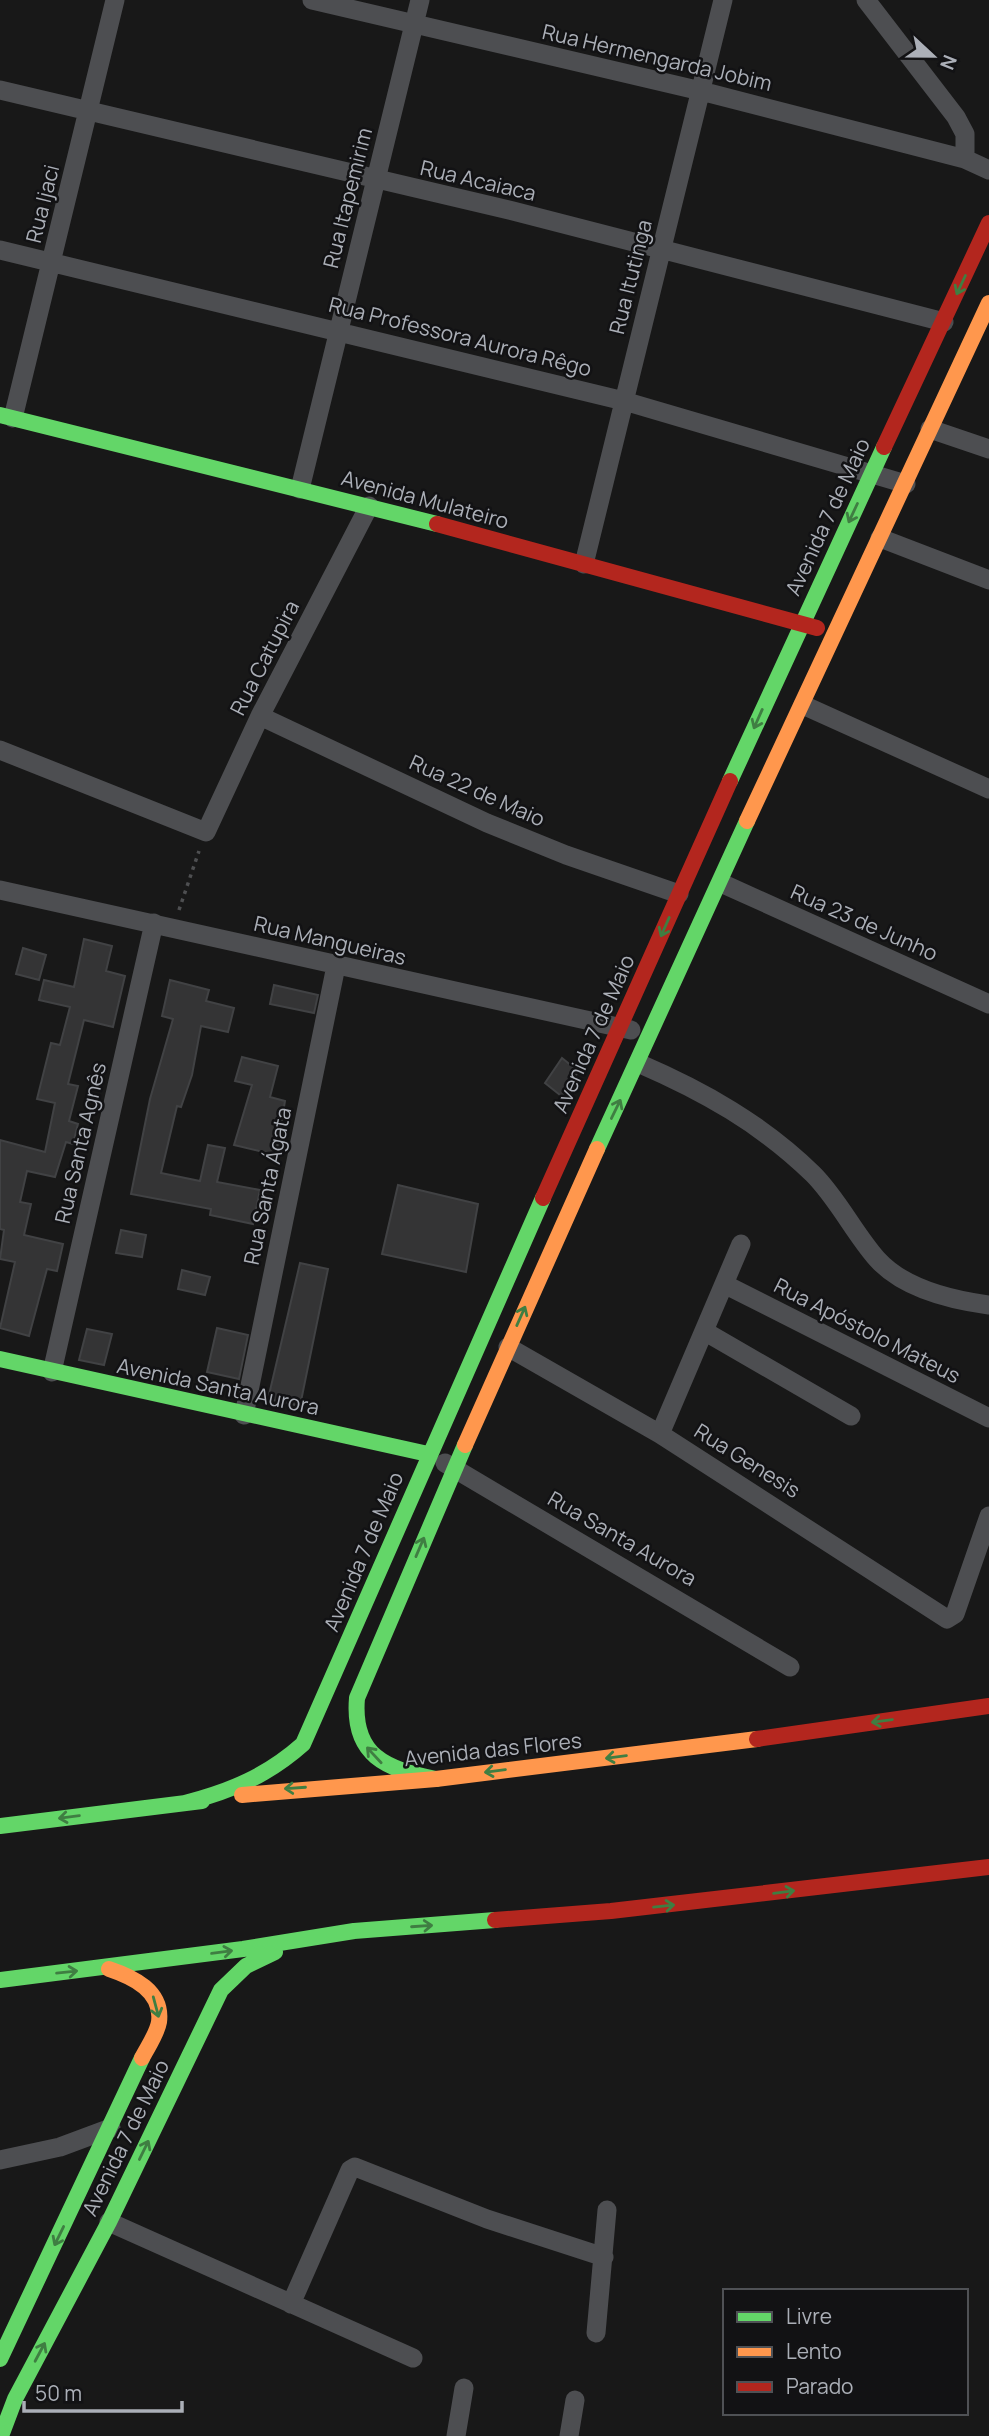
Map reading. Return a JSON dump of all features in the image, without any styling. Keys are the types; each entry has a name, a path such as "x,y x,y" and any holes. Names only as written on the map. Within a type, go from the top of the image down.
{"main road":[{"name":"Avenida 7 de Maio","path":"185,1803 233,1791 261,1780 303,1744 428,1454 619,1027 801,624 989,223"},
{"path":"436,1779 383,1765 363,1744 354,1712 357,1698 454,1467 508,1347 989,303"},
{"name":"Avenida Mulateiro","path":"6,416 369,506 836,634"},
{"name":"Avenida Santa Aurora","path":"0,1359 428,1454"},
{"name":"Avenida das Flores","path":"0,1826 274,1790 436,1779 989,1706"},
{"path":"950,1712 985,1726"},
{"path":"971,1869 989,1858"},
{"path":"0,1980 106,1968 354,1931 611,1911 989,1867"},
{"name":"Avenida 7 de Maio","path":"1,2436 15,2399 109,2222 221,1990 246,1966 263,1956 354,1931"},
{"name":"Avenida 7 de Maio","path":"0,2359 159,2023 159,2006 150,1990 135,1978 106,1968"}],"street":[{"name":"Rua Ijaci","path":"6,416 51,262 116,0"},
{"name":"Rua Hermengarda Jobim","path":"312,0 701,91 965,159 989,170"},
{"name":"Rua Itapemirim","path":"300,489 420,0"},
{"name":"Rua Itutinga","path":"584,564 723,0"},
{"path":"866,0 956,117 965,134 965,159"},
{"name":"Rua Acaiaca","path":"0,90 662,250 944,322"},
{"name":"Rua Professora Aurora Rêgo","path":"0,250 624,401 906,484"},
{"path":"930,429 989,449"},
{"name":"Rua Catupira","path":"206,832 260,716 369,506"},
{"path":"880,538 989,580"},
{"path":"803,705 989,789"},
{"name":"Rua 22 de Maio","path":"260,716 487,823 566,855 679,894"},
{"path":"0,750 206,832"},
{"name":"Rua 23 de Junho","path":"721,883 989,1004"},
{"name":"Rua Mangueiras","path":"0,890 651,1034"},
{"name":"Rua Santa Agnês","path":"52,1372 163,926"},
{"name":"Rua Santa Ágata","path":"244,1415 336,966"},
{"path":"638,1063 696,1088 753,1123 814,1175 879,1261 916,1287 967,1302 989,1305"},
{"path":"660,1434 741,1244"},
{"name":"Rua Apóstolo Mateus","path":"724,1284 989,1418"},
{"path":"704,1331 851,1416"},
{"name":"Rua Genesis","path":"508,1347 660,1434 947,1619 955,1614 989,1516"},
{"name":"Rua Santa Aurora","path":"428,1454 790,1667"},
{"path":"0,2160 60,2147 111,2128"},
{"path":"291,2304 350,2170 355,2167 487,2219 604,2257"},
{"path":"596,2333 607,2210"},
{"path":"109,2222 412,2358"},
{"path":"456,2436 464,2388"},
{"path":"569,2436 575,2400"}],"path":[{"path":"163,926 206,832"}],"building":[{"path":"84,939 112,946 106,971 125,976 113,1027 84,1020 68,1084 78,1086 69,1121 78,1124 73,1144 66,1142 55,1177 27,1171 20,1202 31,1204 24,1235 63,1244 57,1271 47,1269 29,1336 0,1328 15,1262 0,1259 4,1230 0,1229 0,1140 45,1152 55,1103 37,1099 51,1043 60,1045 70,1007 39,1000 44,980 74,987"},
{"path":"23,948 46,955 39,980 16,974"},
{"path":"170,980 209,990 206,1001 234,1008 228,1032 201,1026 192,1075 181,1107 177,1106 161,1173 200,1181 208,1145 225,1148 217,1182 260,1190 253,1224 210,1215 211,1209 131,1194 150,1099 173,1019 162,1016"},
{"path":"274,985 318,995 314,1013 270,1004"},
{"path":"242,1057 278,1066 270,1097 285,1101 276,1155 234,1145 252,1085 235,1081"},
{"path":"562,1058 578,1071 565,1099 545,1083"},
{"path":"398,1185 478,1204 466,1272 382,1254"},
{"path":"121,1230 146,1235 142,1257 116,1253"},
{"path":"300,1263 328,1269 300,1406 268,1399"},
{"path":"182,1270 210,1277 205,1295 178,1289"},
{"path":"217,1328 248,1335 239,1379 207,1372"},
{"path":"87,1329 112,1334 104,1365 79,1360"}],"traffic: fast":[{"path":"0,415 437,524"},
{"path":"730,781 884,447"},
{"path":"597,1149 747,821"},
{"path":"185,1803 248,1781 276,1765 303,1744 543,1198"},
{"path":"0,1359 428,1454"},
{"path":"436,1779 402,1770 376,1756 360,1734 357,1698 465,1445"},
{"path":"0,1826 202,1801"},
{"path":"0,1980 243,1949 354,1931 495,1920"},
{"path":"1,2436 15,2399 109,2222 221,1990 246,1966 275,1952"},
{"path":"0,2359 142,2058"}],"traffic: slow":[{"path":"747,821 989,303"},
{"path":"465,1445 597,1149"},
{"path":"242,1795 436,1779 757,1739"},
{"path":"109,1969 128,1976 145,1987 156,2002 159,2011 158,2027 142,2058"}],"traffic: jam":[{"path":"884,447 989,223"},
{"path":"437,524 817,628"},
{"path":"543,1198 730,781"},
{"path":"757,1739 989,1706"},
{"path":"495,1920 611,1911 989,1867"}]}
